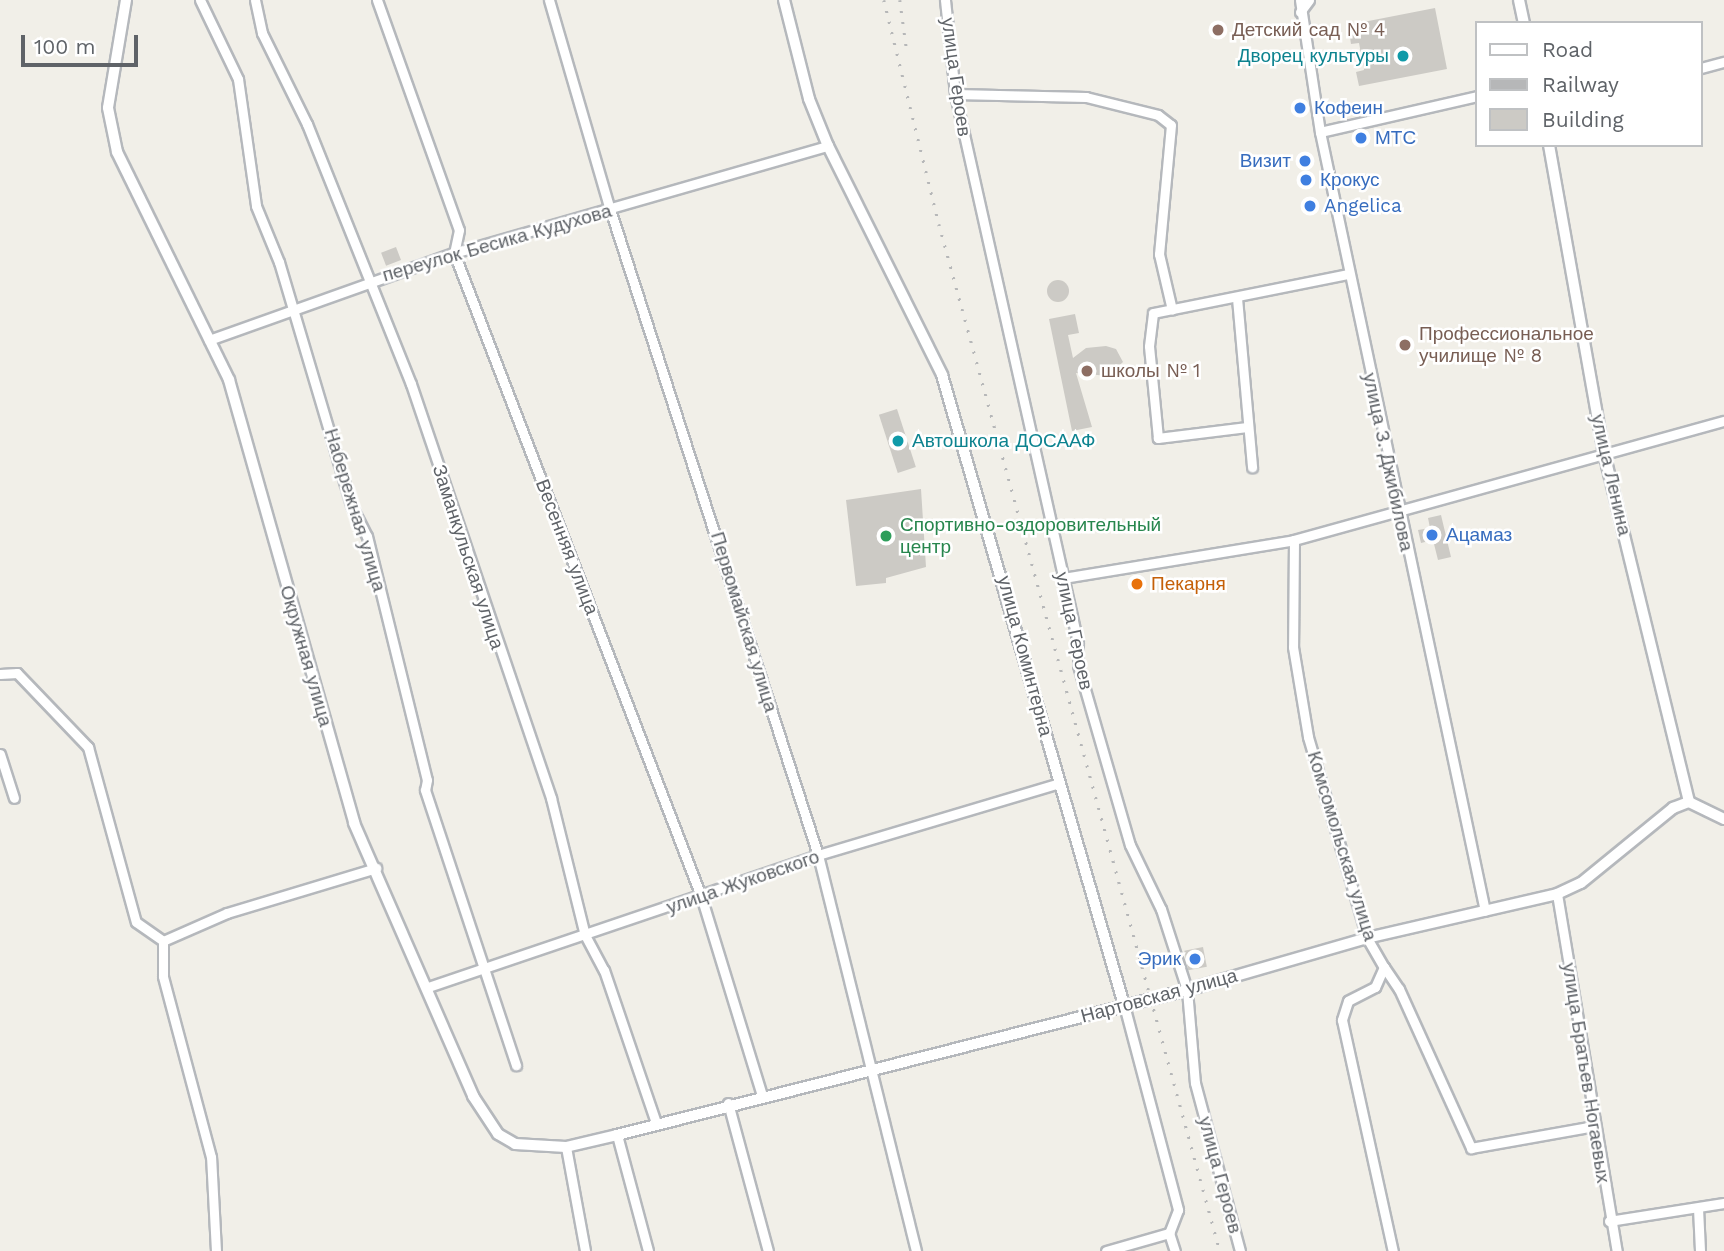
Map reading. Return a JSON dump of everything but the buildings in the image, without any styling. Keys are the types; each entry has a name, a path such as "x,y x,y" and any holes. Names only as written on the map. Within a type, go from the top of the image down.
{"street":[{"name":"Окружная улица","path":"126,0 108,108 117,152 229,380 354,823 428,987 473,1096 498,1134 528,1148 566,1147"},
{"name":"Набережная улица","path":"200,0 238,79 256,206 292,310 351,505 367,536 427,780 425,790 516,1065"},
{"name":"Заманкульская улица","path":"255,0 262,33 372,280 551,798 586,935 604,970 656,1123"},
{"name":"Весенняя улица","path":"377,0 459,230 454,254 701,895 762,1095"},
{"name":"Первомайская улица","path":"550,0 609,206 818,855 916,1251"},
{"name":"улица Коминтерна","path":"784,0 808,99 828,146 942,375 1124,1005 1178,1210 1169,1233 1175,1251"},
{"name":"улица Героев","path":"945,0 956,94 1078,643 1077,665 1116,798 1186,990 1195,1083 1240,1251"},
{"name":"улица З. Джибилова","path":"1300,0 1320,132 1398,513 1485,911"},
{"path":"1300,12 1309,0"},
{"path":"1519,0 1524,21"},
{"path":"1703,67 1724,62"},
{"path":"956,94 1086,97 1158,115 1171,125 1159,254 1172,310"},
{"path":"1320,132 1476,96"},
{"name":"переулок Бесика Кудухова","path":"209,340 372,280 454,254 609,206 626,208 828,146"},
{"name":"улица Ленина","path":"1549,147 1604,453 1689,803"},
{"path":"1247,427 1158,438 1152,412 1153,313 1349,274"},
{"path":"1237,298 1252,467"},
{"path":"1063,578 1294,540 1724,421"},
{"name":"Комсомольская улица","path":"1294,540 1298,687 1367,937 1399,989 1471,1147 1594,1126"},
{"path":"0,674 17,673 88,747 136,922 163,941"},
{"path":"0,754 13,797"},
{"name":"улица Жуковского","path":"428,987 818,855 1060,783"},
{"path":"1689,803 1724,818"},
{"name":"Нартовская улица","path":"566,1147 728,1103 870,1071 1186,990 1367,937 1557,894 1581,883 1659,817 1689,803"},
{"path":"163,941 227,913 376,868"},
{"name":"улица Братьев Ногаевых","path":"1557,894 1609,1222 1617,1251"},
{"path":"163,941 163,976 211,1157 216,1251"},
{"path":"1384,967 1376,987 1348,1001 1342,1020 1393,1251"},
{"path":"728,1103 768,1251"},
{"path":"617,1135 648,1251"},
{"path":"566,1147 585,1251"},
{"path":"1609,1222 1724,1203"},
{"path":"1698,1208 1700,1251"},
{"path":"1106,1251 1169,1233"}],"railway":[{"path":"884,0 939,224 1220,1251"},
{"path":"900,0 907,52"}],"place":[{"name":"Детский сад № 4","path":"1218,30"},
{"name":"Дворец культуры","path":"1403,56"},
{"name":"Кофеин","path":"1300,108"},
{"name":"МТС","path":"1361,138"},
{"name":"Визит","path":"1305,161"},
{"name":"Крокус","path":"1306,180"},
{"name":"Angelica","path":"1310,206"},
{"name":"Профессиональное училище № 8","path":"1405,345"},
{"name":"школы № 1","path":"1087,371"},
{"name":"Автошкола ДОСААФ","path":"898,441"},
{"name":"Ацамаз","path":"1432,535"},
{"name":"Спортивно-оздоровительный центр","path":"886,536"},
{"name":"Пекарня","path":"1137,584"},
{"name":"Эрик","path":"1195,959"}]}
